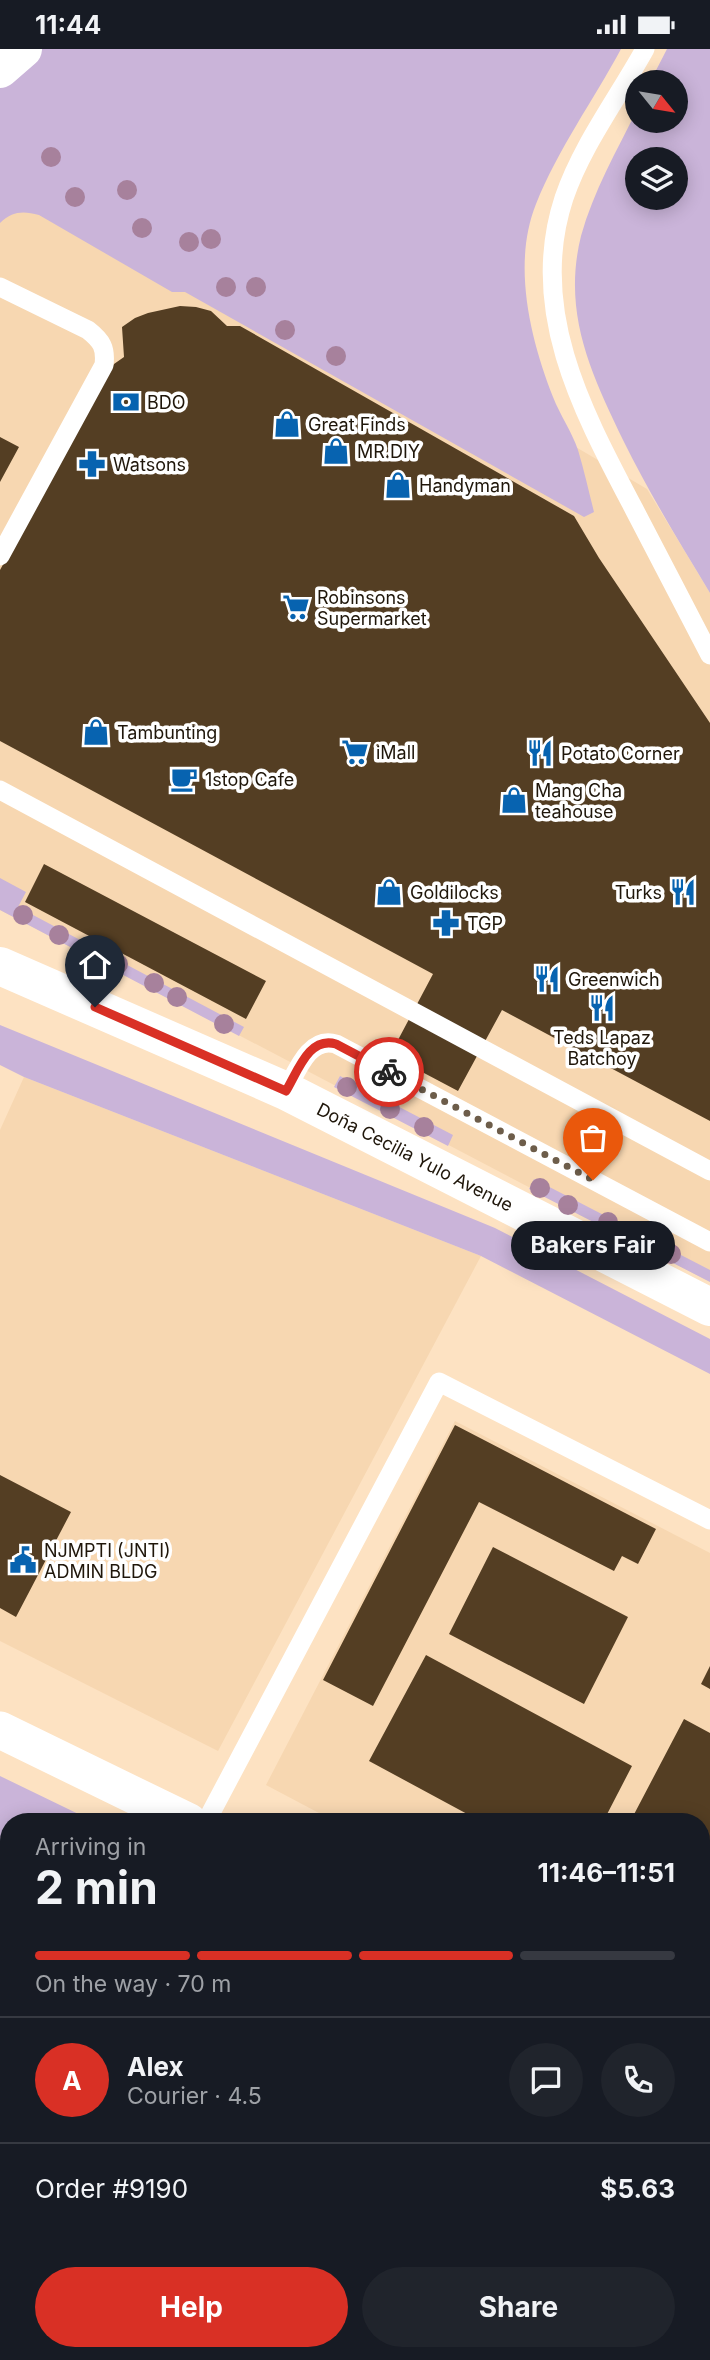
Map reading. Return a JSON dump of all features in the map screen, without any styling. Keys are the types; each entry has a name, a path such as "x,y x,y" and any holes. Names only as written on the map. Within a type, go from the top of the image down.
{"main road":[{"path":"0,69 23,49"},
{"name":"Doña Cecilia Yulo Avenue","path":"0,965 286,1091 710,1307"}],"street":[{"path":"0,1730 171,1813"}],"lane":[{"path":"645,49 581,158 564,197 553,241 552,290 559,338 591,428 710,655"},
{"path":"0,287 88,330 101,340 105,351 104,365 0,557"},
{"path":"0,790 710,1171"},
{"path":"286,1091 317,1044 327,1041 336,1044 710,1242"},
{"path":"211,1813 439,1382 710,1520"}],"shaded area":[{"path":"42,49 621,49 565,144 545,184 529,227 525,251 527,301 537,350 553,397 578,450 594,512 584,517 185,292 172,292 39,215 18,213 0,223 0,85"},
{"path":"667,49 710,49 710,593 654,499 623,440 600,391 583,342 575,291 576,264 581,236 592,203 626,133 688,133 688,70 656,70"},
{"name":"iMall","path":"0,107 647,489 710,593 710,1282 0,910"},
{"path":"0,878 26,892 18,907 244,1027 239,1036 0,910"},
{"path":"0,1025 495,1228 710,1339 710,1374 481,1256 24,1077 0,1065"},
{"path":"340,1076 453,1135 448,1146 334,1087"},
{"path":"24,1077 481,1256 218,1751 0,1641 0,1130"},
{"path":"534,1179 710,1270 710,1282 529,1189"},
{"path":"455,1421 710,1553 710,1813 319,1813 266,1785"},
{"path":"0,1776 76,1813 0,1813"}],"building":[{"name":"iMall","path":"180,306 211,311 227,326 240,326 574,516 599,558 710,723 710,1121 502,1010 458,1091 390,1055 433,974 0,741 0,570 114,364 124,357 122,327 148,313"},
{"path":"0,437 19,447 0,482"},
{"path":"44,864 266,981 246,1019 25,902"},
{"path":"455,1425 656,1529 638,1564 622,1556 614,1571 479,1502 373,1706 323,1680"},
{"name":"NJMPTI (JNTI) ADMIN BLDG","path":"0,1475 71,1512 16,1617 0,1608"},
{"path":"493,1547 628,1617 584,1704 449,1634"},
{"path":"426,1655 632,1766 608,1813 465,1813 369,1761"},
{"path":"710,1666 710,1689 701,1684"},
{"path":"684,1719 710,1733 710,1813 635,1813"}],"way so far":[{"path":"389,1072 593,1180"}],"place":[{"name":"BDO","path":"126,402"},
{"name":"Great Finds","path":"287,424"},
{"name":"MR.DIY","path":"336,451"},
{"name":"Watsons","path":"92,464"},
{"name":"Handyman","path":"398,485"},
{"name":"Robinsons Supermarket","path":"296,607"},
{"name":"Tambunting","path":"96,732"},
{"name":"iMall","path":"355,752"},
{"name":"Potato Corner","path":"540,753"},
{"name":"1stop Cafe","path":"184,779"},
{"name":"Mang Cha teahouse","path":"514,800"},
{"name":"Goldilocks","path":"389,892"},
{"name":"Turks","path":"683,892"},
{"name":"TGP","path":"446,923"},
{"name":"Greenwich","path":"547,979"},
{"name":"Teds Lapaz Batchoy","path":"602,1008"},
{"name":"Bakers Fair","path":"593,1180"},
{"name":"NJMPTI (JNTI) ADMIN BLDG","path":"23,1560"}],"route":[{"path":"95,1007 286,1091 310,1051 317,1044 327,1041 389,1072"}]}
